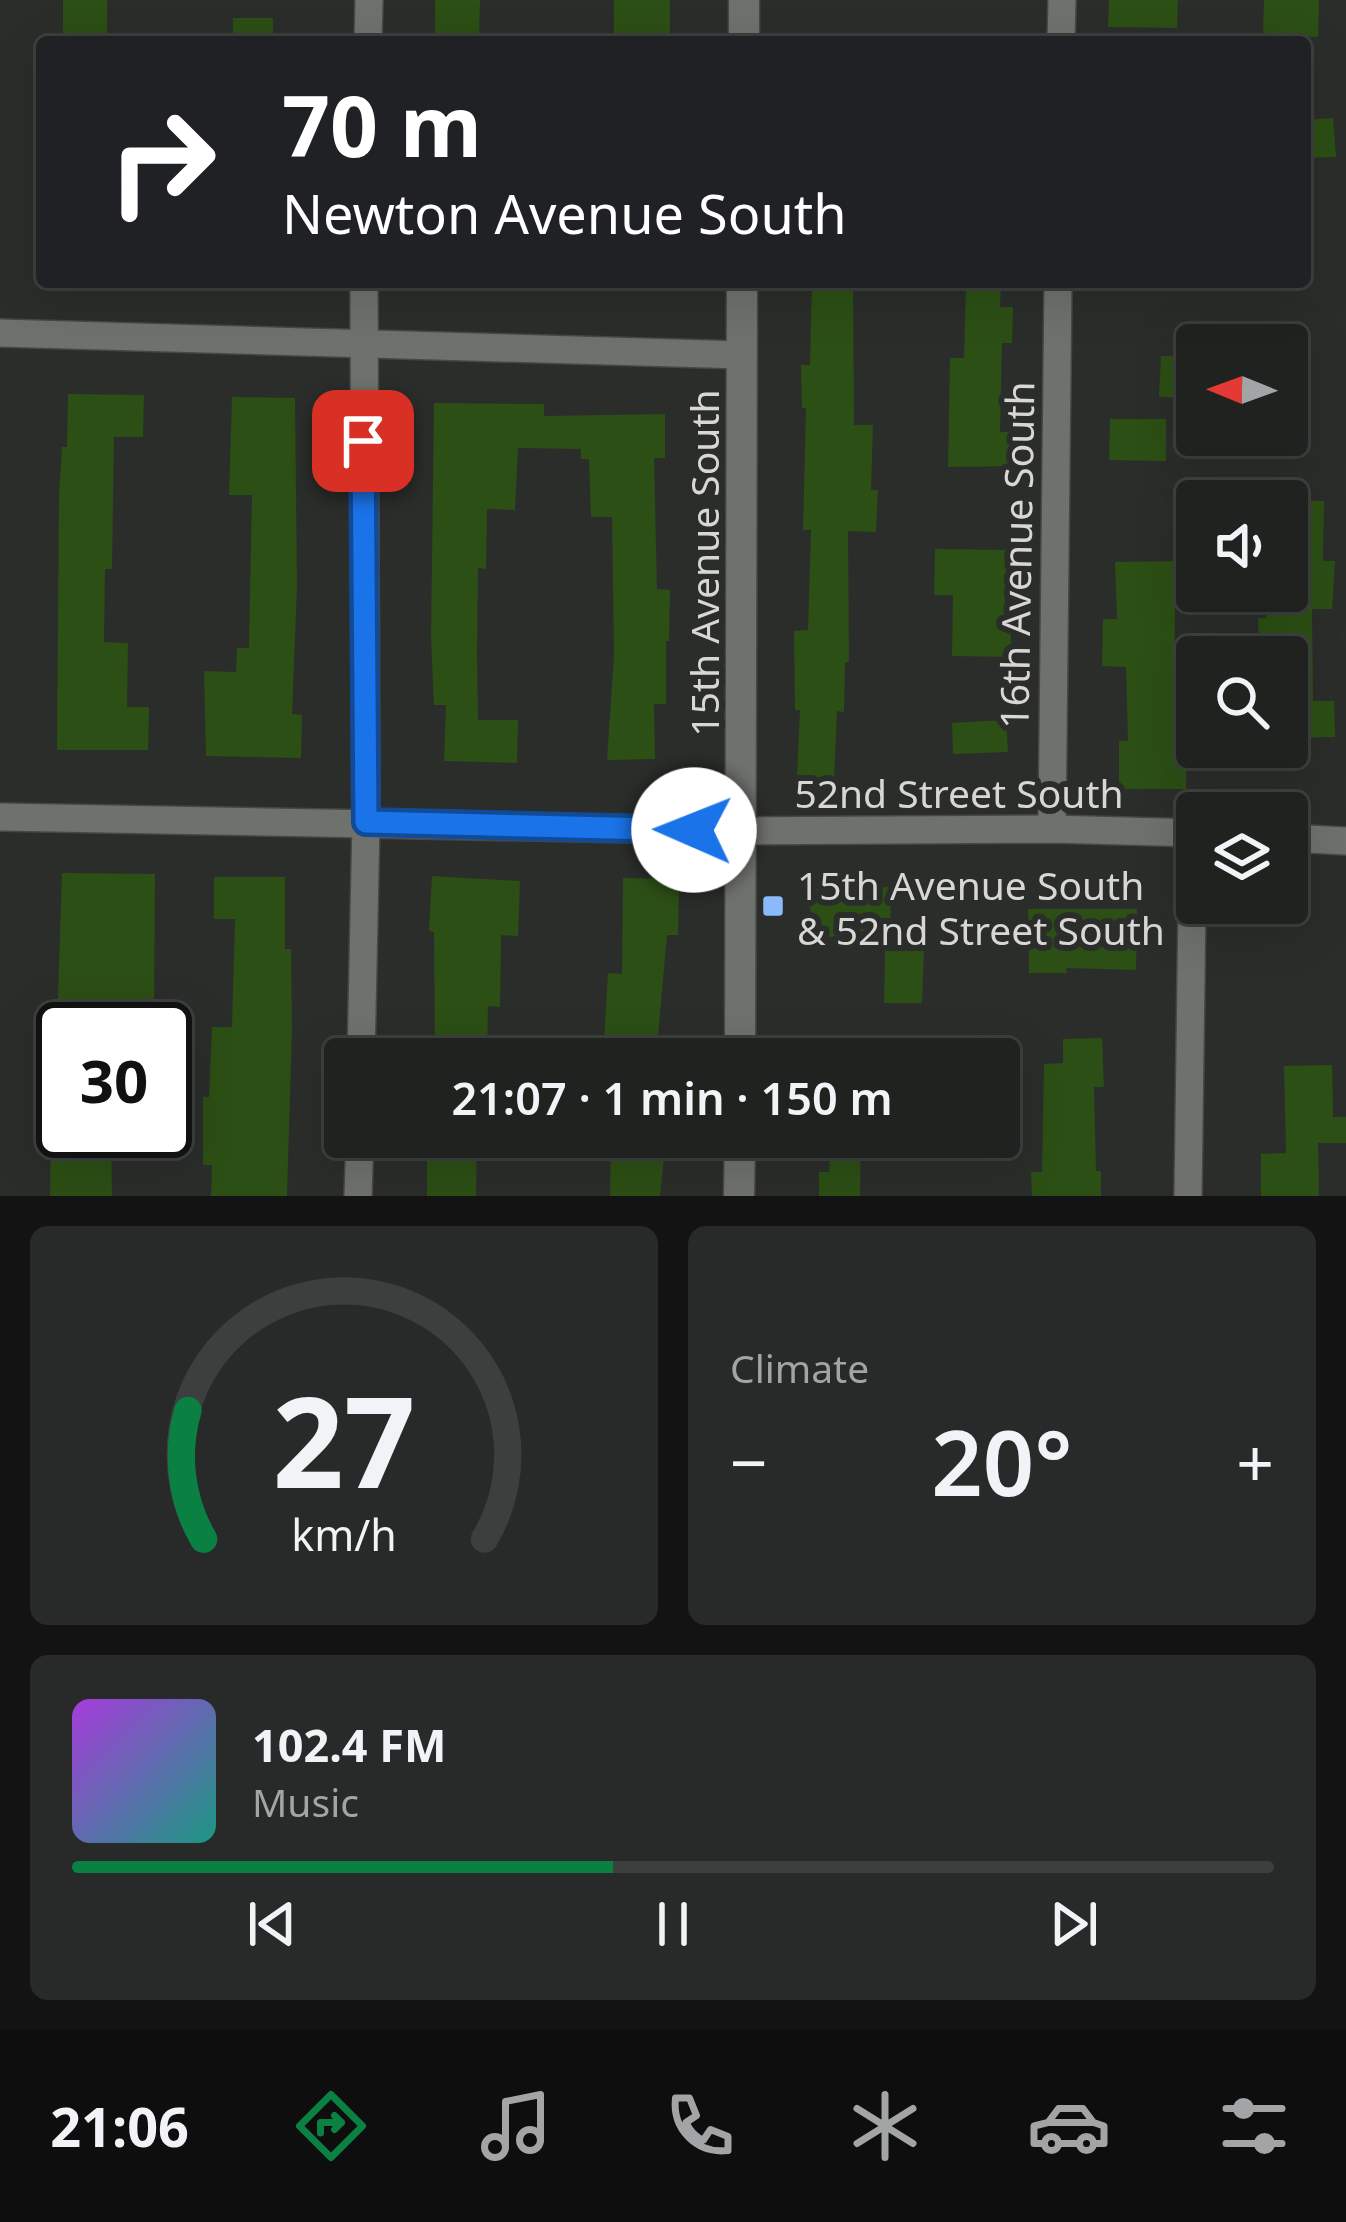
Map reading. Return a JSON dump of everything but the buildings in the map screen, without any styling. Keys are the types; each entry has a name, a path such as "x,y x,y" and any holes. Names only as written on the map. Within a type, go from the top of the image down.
{"street":[{"path":"368,36 369,0"},
{"path":"744,0 744,36"},
{"path":"1061,36 1062,0"},
{"path":"361,1038 366,822 364,288"},
{"name":"15th Avenue South","path":"740,1038 742,288"},
{"name":"16th Avenue South","path":"1052,829 1058,288"},
{"path":"0,333 742,356"},
{"name":"52nd Street South","path":"0,817 742,831 1176,832"},
{"path":"1308,839 1346,841"},
{"path":"1188,1196 1193,924"},
{"path":"358,1196 359,1158"},
{"path":"740,1158 740,1196"}],"place":[{"name":"15th Avenue South & 52nd Street South","path":"773,906"}],"route":[{"path":"363,441 366,822 694,830"}]}
